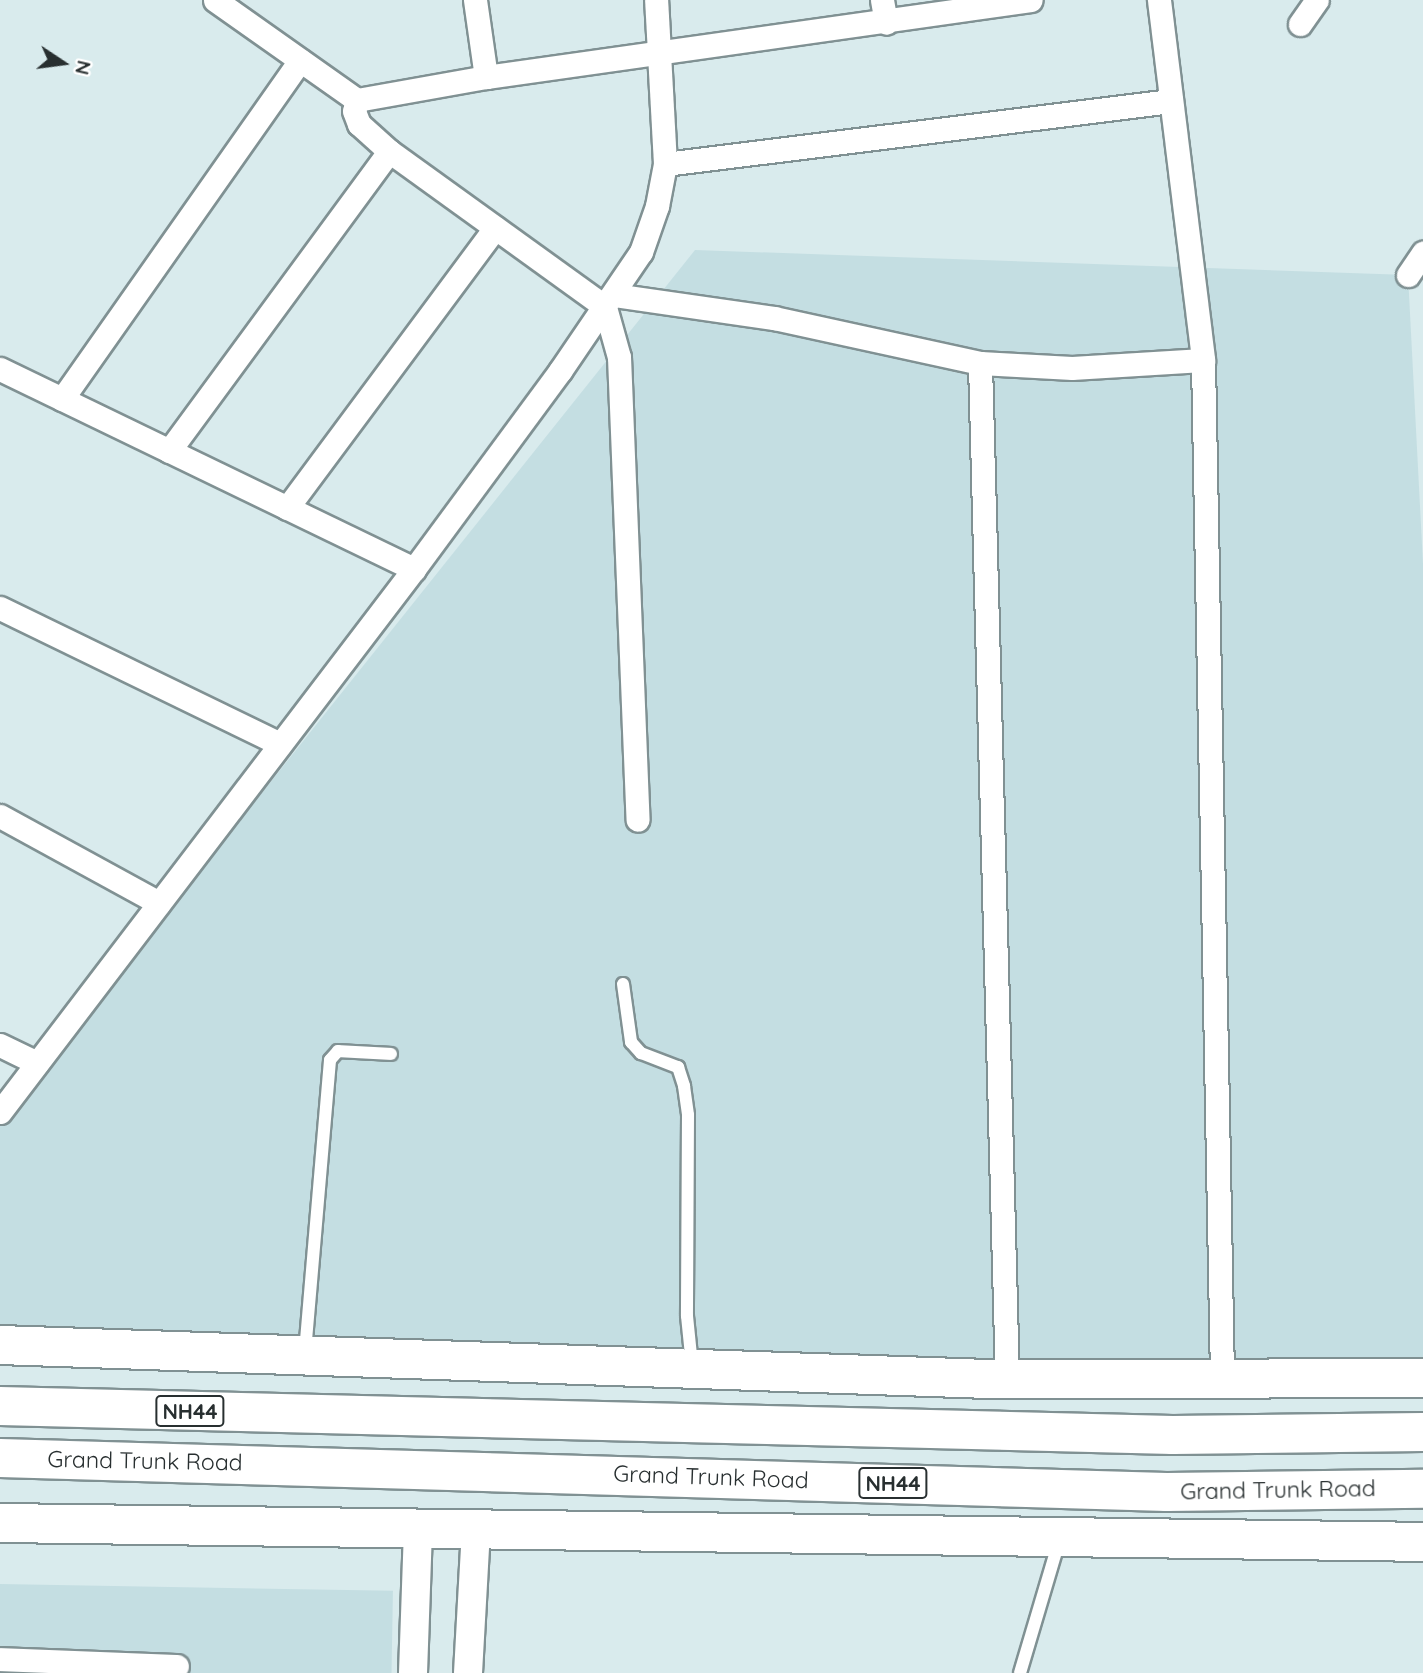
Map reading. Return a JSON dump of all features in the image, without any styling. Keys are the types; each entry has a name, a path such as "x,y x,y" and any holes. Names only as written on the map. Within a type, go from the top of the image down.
{"highway":[{"path":"0,1345 1007,1379 1423,1378"},
{"name":"NH44","path":"0,1406 1173,1435 1423,1432"},
{"name":"Grand Trunk Road","path":"0,1458 363,1466 1167,1492 1423,1489"},
{"path":"0,1523 1423,1542"}],"street":[{"path":"215,0 357,100 486,76 660,52 884,11 1031,0"},
{"path":"475,0 486,76"},
{"path":"0,1112 414,569 609,301 641,252 657,206 665,164 656,0"},
{"path":"1159,0 1203,360 1222,1378"},
{"path":"1300,24 1317,0"},
{"path":"62,399 300,60"},
{"path":"357,100 354,111 359,124 389,151 495,228 609,301 774,318 980,363 1072,368 1203,360"},
{"path":"665,164 1171,101"},
{"path":"169,451 389,151"},
{"path":"287,508 495,228"},
{"path":"1408,275 1423,253"},
{"path":"609,301 619,357 638,820"},
{"path":"980,363 1007,1379"},
{"path":"0,369 414,569"},
{"path":"0,608 281,744"},
{"path":"0,816 159,903"},
{"path":"0,1045 37,1063"},
{"path":"413,1673 418,1530"},
{"path":"468,1673 476,1531"},
{"path":"0,1659 177,1666"}],"lane":[{"path":"623,984 631,1042 641,1054 678,1067 684,1086 688,1115 687,1316 692,1368"},
{"path":"304,1356 330,1060 338,1051 391,1054"},
{"path":"1020,1673 1060,1538"}],"shaded area":[{"path":"695,250 1408,275 1423,564 1423,1376 0,1343 0,1121"},
{"path":"0,1584 393,1591 392,1673 0,1673"}]}
